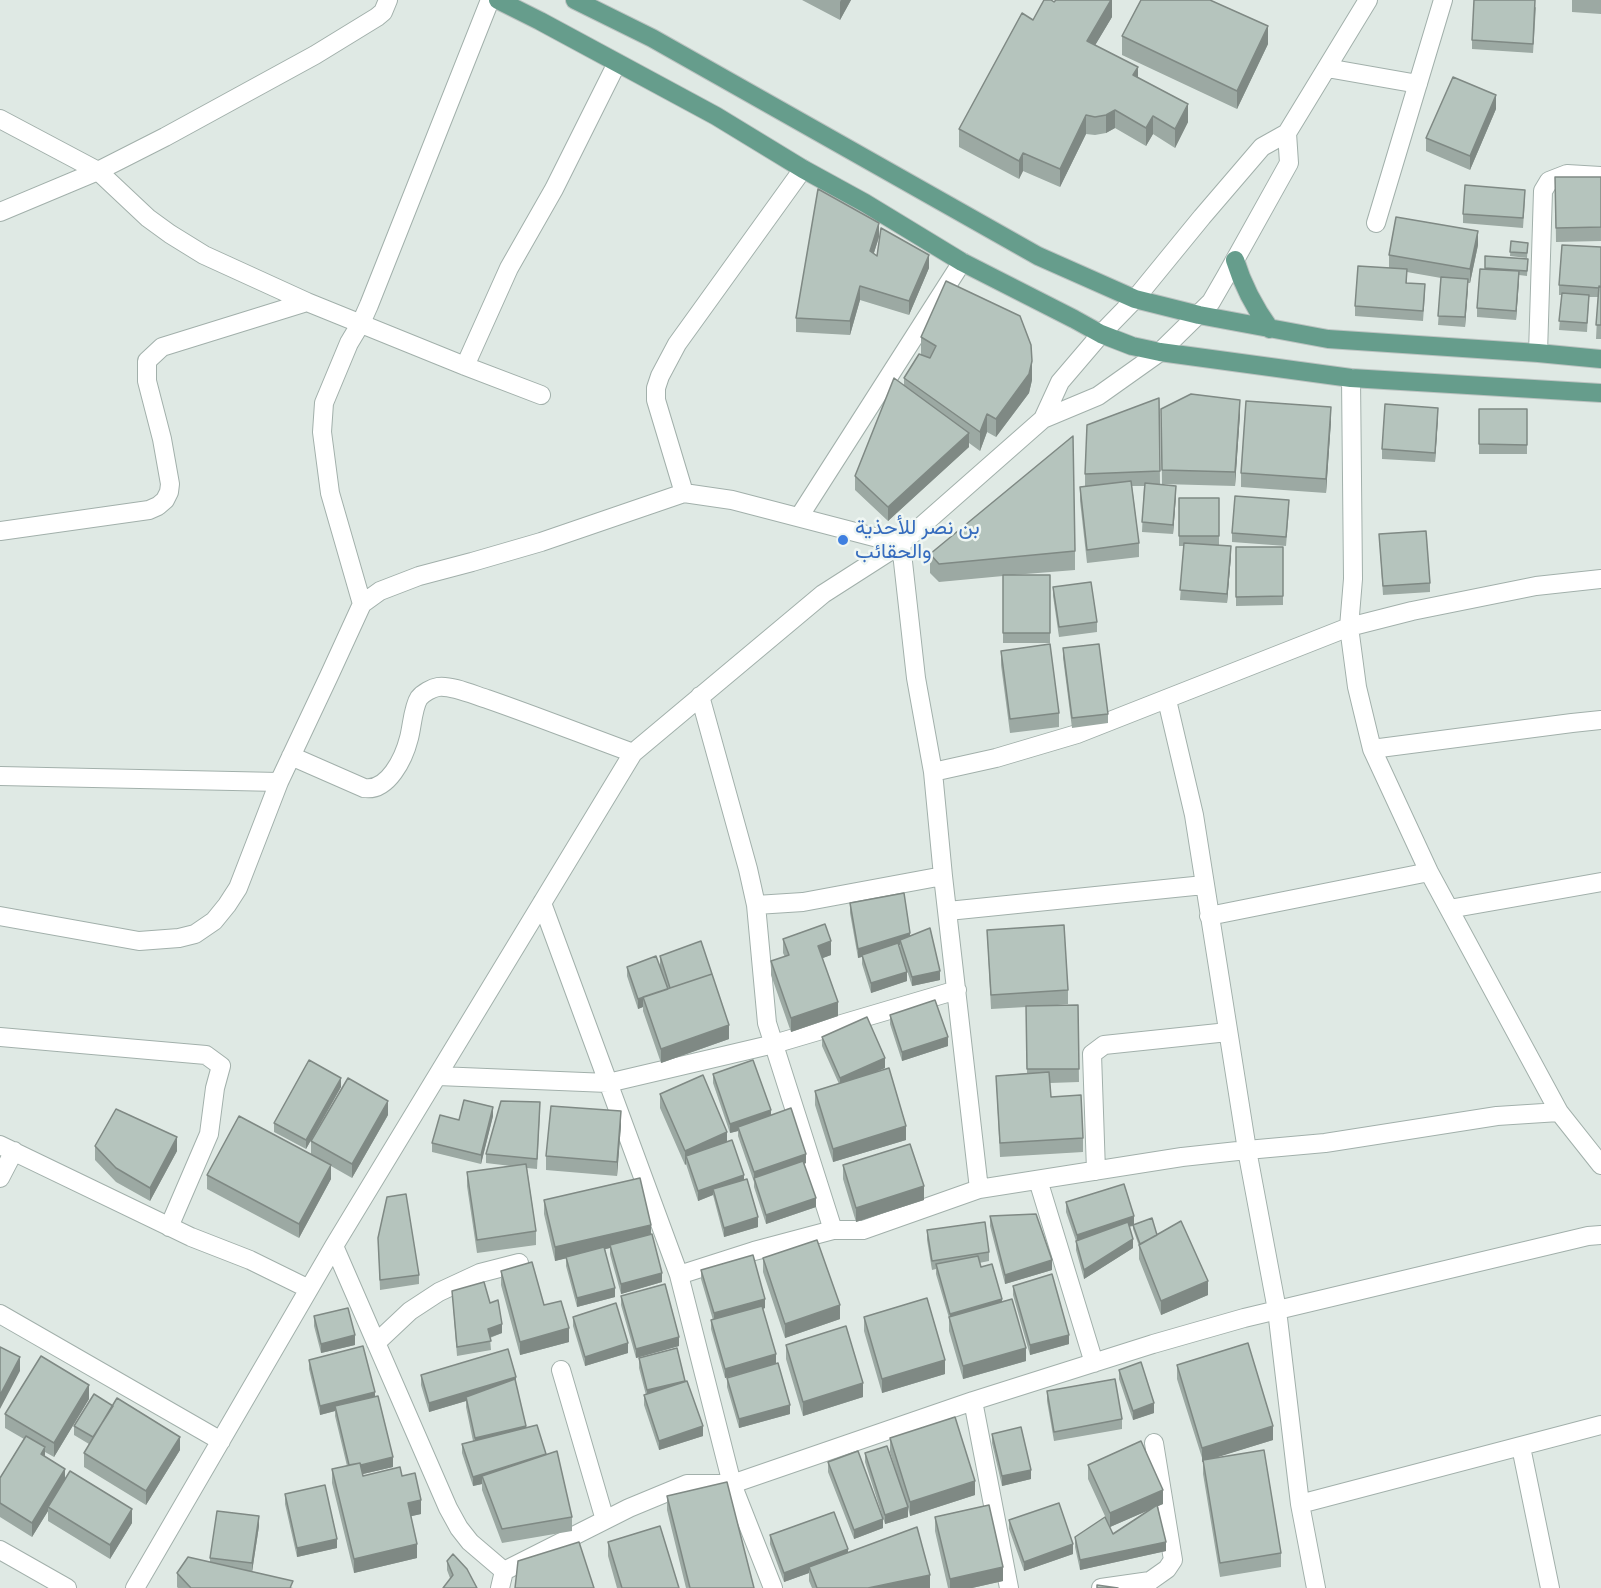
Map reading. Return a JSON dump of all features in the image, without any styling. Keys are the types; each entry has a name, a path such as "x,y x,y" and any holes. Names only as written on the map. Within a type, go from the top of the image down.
{"main road":[{"path":"575,0 652,38 1038,256 1135,299 1199,315 1328,339 1601,359"},
{"path":"509,2 716,116 962,262 1101,334 1160,352 1351,378 1601,393"},
{"path":"1235,260 1249,296 1270,329"}],"street":[{"path":"0,212 98,171 165,137 315,55 377,17 383,12 388,0"},
{"path":"362,604 330,494 322,432 324,402 349,343 361,323 490,0"},
{"path":"1043,419 1060,382 1135,299 1262,147 1287,133 1368,0"},
{"path":"1376,223 1443,0"},
{"path":"465,366 509,268 554,189 617,63"},
{"path":"1327,68 1418,84"},
{"path":"0,118 98,171 147,218 204,255 307,302 541,395"},
{"path":"135,1588 334,1246 633,753 823,594 901,544 1043,419 1098,396 1160,352 1211,302 1289,163 1287,133"},
{"path":"684,493 656,400 656,388 660,376 677,344 802,169"},
{"path":"1538,353 1543,191 1549,181 1567,174 1601,176"},
{"path":"799,517 962,262"},
{"path":"0,531 149,510 165,501 170,483 162,439 147,381 147,361 162,346 307,302"},
{"path":"1351,378 1353,579 1349,627 1357,687 1372,749 1429,872 1559,1112 1601,1165"},
{"path":"0,916 139,941 179,938 195,934 206,928 227,905 238,888 279,782 362,604 380,591 419,576 541,542 684,493 732,500 901,544"},
{"path":"901,544 916,678 933,772 979,1189"},
{"path":"933,772 996,758 1077,734 1349,627 1412,611 1536,586 1601,579"},
{"path":"291,756 364,788 378,787 391,775 404,752 418,699 440,686 464,691 633,753"},
{"path":"700,696 756,905 767,1023 833,1230"},
{"path":"1167,700 1194,815 1246,1150 1278,1310 1300,1504 1316,1588"},
{"path":"1372,749 1601,720"},
{"path":"0,776 279,782"},
{"path":"1209,916 1429,872"},
{"path":"756,905 803,902 943,876"},
{"path":"1449,909 1601,882"},
{"path":"948,911 1204,885"},
{"path":"542,903 679,1275 732,1484 773,1588"},
{"path":"438,1076 608,1083 774,1044 957,990"},
{"path":"1096,1171 1092,1054 1104,1045 1228,1032"},
{"path":"0,1037 206,1055 221,1066 215,1088 209,1134 169,1227"},
{"path":"679,1275 754,1251 833,1230 863,1230 979,1189 1182,1157 1325,1143 1497,1116 1559,1112"},
{"path":"0,1178 7,1148 190,1237 250,1260 309,1289"},
{"path":"1038,1180 1094,1363"},
{"path":"334,1246 448,1508 459,1528 502,1580 605,1520 687,1484 732,1484 973,1401 1153,1344 1278,1310 1588,1236 1601,1235"},
{"path":"376,1343 410,1311 439,1292 480,1273 519,1263"},
{"path":"0,1314 221,1441"},
{"path":"561,1370 605,1520"},
{"path":"973,1401 1009,1588"},
{"path":"1300,1504 1601,1425"},
{"path":"1101,1588 1150,1581 1167,1569 1173,1560 1154,1443"},
{"path":"1521,1447 1550,1588"},
{"path":"0,1550 67,1588"}],"building":[{"path":"1044,0 1054,2 1056,0 1111,0 1087,41 1138,67 1133,75 1188,104 1175,129 1153,116 1146,128 1115,110 1095,117 1086,115 1060,169 1023,153 1019,161 959,129 1022,13 1033,20"},
{"path":"1141,0 1210,0 1268,26 1237,91 1122,36"},
{"path":"1474,0 1535,0 1533,44 1472,40"},
{"path":"1453,77 1496,95 1470,156 1426,138"},
{"path":"1555,177 1601,177 1601,227 1556,228"},
{"path":"1465,185 1525,190 1523,218 1463,214"},
{"path":"818,189 879,223 870,251 877,256 881,228 929,255 909,301 860,286 850,321 796,318"},
{"path":"1396,217 1478,231 1470,269 1389,255"},
{"path":"1511,241 1528,243 1527,253 1510,252"},
{"path":"1562,245 1601,247 1601,287 1559,285"},
{"path":"1485,256 1528,259 1527,271 1485,268"},
{"path":"1358,266 1407,269 1406,283 1425,284 1423,311 1355,306"},
{"path":"1480,269 1519,271 1516,311 1477,308"},
{"path":"1441,277 1468,279 1465,317 1438,316"},
{"path":"946,281 1020,316 1031,345 1032,361 1029,374 996,419 987,414 980,432 904,378 919,354 930,358 936,346 921,337"},
{"path":"1599,286 1601,287 1601,325 1596,325"},
{"path":"1562,293 1589,295 1587,323 1559,321"},
{"path":"894,378 969,433 888,507 855,476"},
{"path":"1191,394 1240,400 1235,472 1162,470 1161,409"},
{"path":"1159,398 1160,471 1085,474 1087,425"},
{"path":"1246,401 1331,407 1326,479 1241,473"},
{"path":"1385,404 1438,408 1435,453 1382,449"},
{"path":"1479,409 1527,409 1527,445 1479,444"},
{"path":"1073,436 1075,551 939,564 930,554"},
{"path":"1131,481 1139,543 1087,550 1080,487"},
{"path":"1145,483 1176,486 1173,525 1142,522"},
{"path":"1235,496 1289,500 1286,537 1232,533"},
{"path":"1179,498 1219,498 1219,536 1179,536"},
{"path":"1426,531 1430,583 1383,586 1379,534"},
{"path":"1184,543 1231,546 1227,594 1180,590"},
{"path":"1236,547 1283,547 1283,596 1236,597"},
{"path":"1003,575 1050,575 1050,633 1003,633"},
{"path":"1091,582 1097,622 1059,627 1053,587"},
{"path":"1050,644 1059,713 1010,719 1001,651"},
{"path":"1099,644 1108,714 1072,718 1063,648"},
{"path":"904,893 910,933 858,949 850,903"},
{"path":"825,924 831,941 818,946 838,1002 791,1018 771,961 789,955 783,939"},
{"path":"1064,925 1068,990 991,995 987,930"},
{"path":"930,928 940,971 912,977 900,940"},
{"path":"701,941 712,974 670,988 660,956"},
{"path":"898,943 907,972 871,983 862,955"},
{"path":"656,956 668,989 638,999 627,967"},
{"path":"712,974 729,1025 661,1049 643,997"},
{"path":"935,1000 948,1037 902,1052 890,1015"},
{"path":"1078,1005 1079,1069 1027,1069 1026,1006"},
{"path":"867,1017 885,1058 840,1078 822,1037"},
{"path":"309,1060 341,1078 306,1140 274,1123"},
{"path":"753,1060 771,1110 730,1124 713,1074"},
{"path":"889,1068 906,1126 833,1149 815,1091"},
{"path":"1049,1072 1051,1097 1081,1095 1083,1138 1000,1143 996,1076"},
{"path":"703,1075 727,1132 685,1151 660,1094"},
{"path":"348,1078 388,1101 352,1164 311,1141"},
{"path":"464,1100 493,1107 481,1155 432,1143 440,1115 459,1120"},
{"path":"501,1101 540,1102 537,1159 486,1154"},
{"path":"551,1106 621,1111 617,1162 546,1156"},
{"path":"791,1108 806,1154 754,1172 738,1127"},
{"path":"116,1109 177,1137 150,1188 116,1168 95,1146"},
{"path":"239,1116 331,1165 299,1224 207,1175"},
{"path":"732,1140 744,1175 698,1191 686,1156"},
{"path":"910,1144 924,1186 856,1208 843,1165"},
{"path":"803,1161 816,1198 766,1215 754,1178"},
{"path":"526,1164 536,1231 477,1240 467,1172"},
{"path":"640,1178 651,1225 555,1247 544,1200"},
{"path":"747,1179 758,1217 724,1228 713,1189"},
{"path":"1124,1184 1134,1216 1077,1235 1066,1202"},
{"path":"406,1194 419,1275 380,1280 378,1238 387,1197"},
{"path":"1036,1214 1052,1260 1005,1275 990,1216"},
{"path":"1152,1218 1157,1235 1140,1244 1133,1225"},
{"path":"1181,1221 1208,1281 1161,1301 1139,1245"},
{"path":"985,1222 989,1252 932,1261 927,1230"},
{"path":"1128,1222 1133,1239 1084,1270 1076,1241"},
{"path":"652,1234 662,1273 621,1284 610,1245"},
{"path":"817,1240 840,1305 785,1324 763,1258"},
{"path":"604,1247 615,1288 577,1298 566,1257"},
{"path":"753,1255 765,1299 714,1313 701,1270"},
{"path":"978,1256 981,1267 992,1264 1002,1299 950,1314 936,1264"},
{"path":"532,1262 544,1305 561,1301 569,1328 520,1342 501,1271"},
{"path":"1052,1274 1069,1335 1030,1345 1013,1286"},
{"path":"484,1282 490,1303 498,1300 502,1324 488,1329 491,1341 457,1347 452,1291"},
{"path":"665,1284 679,1337 636,1349 621,1296"},
{"path":"927,1298 945,1360 882,1379 864,1317"},
{"path":"1012,1299 1026,1348 963,1366 949,1317"},
{"path":"616,1303 628,1343 585,1357 573,1317"},
{"path":"762,1306 776,1354 725,1369 711,1320"},
{"path":"348,1308 355,1335 321,1344 314,1316"},
{"path":"846,1326 863,1383 803,1402 786,1345"},
{"path":"1248,1343 1273,1426 1202,1448 1177,1365"},
{"path":"363,1346 375,1392 320,1406 309,1360"},
{"path":"0,1347 20,1357 0,1395"},
{"path":"677,1348 685,1381 647,1390 639,1358"},
{"path":"508,1349 516,1377 429,1403 421,1375"},
{"path":"41,1356 89,1385 54,1443 5,1414"},
{"path":"1141,1362 1154,1403 1133,1411 1119,1370"},
{"path":"778,1363 790,1405 739,1419 727,1378"},
{"path":"515,1379 526,1426 475,1438 466,1397"},
{"path":"1115,1379 1122,1419 1054,1432 1047,1391"},
{"path":"687,1381 703,1426 659,1441 644,1395"},
{"path":"94,1394 113,1406 93,1437 74,1426"},
{"path":"378,1396 393,1457 361,1465 360,1463 349,1465 335,1406"},
{"path":"117,1398 180,1437 146,1491 84,1453"},
{"path":"955,1417 975,1481 910,1502 890,1438"},
{"path":"537,1425 546,1454 473,1477 462,1444"},
{"path":"1021,1427 1031,1470 1002,1476 992,1434"},
{"path":"26,1436 45,1447 41,1454 65,1469 32,1523 0,1503 0,1478"},
{"path":"1141,1441 1163,1490 1110,1513 1088,1465"},
{"path":"887,1446 908,1507 885,1515 865,1453"},
{"path":"1264,1450 1281,1553 1220,1563 1203,1460"},
{"path":"557,1451 572,1517 502,1529 482,1476"},
{"path":"858,1451 883,1519 854,1530 828,1462"},
{"path":"360,1463 363,1476 400,1467 402,1476 415,1473 421,1500 408,1503 417,1544 354,1559 332,1469"},
{"path":"70,1471 132,1509 110,1545 48,1507"},
{"path":"727,1482 754,1588 690,1588 667,1496"},
{"path":"325,1485 337,1539 297,1548 285,1494"},
{"path":"1059,1503 1073,1544 1024,1562 1009,1520"},
{"path":"989,1505 1003,1567 950,1579 935,1517"},
{"path":"1157,1505 1166,1542 1080,1560 1075,1537 1105,1517 1113,1534"},
{"path":"217,1511 259,1516 252,1563 210,1558"},
{"path":"834,1512 848,1549 784,1573 770,1535"},
{"path":"660,1526 679,1588 622,1588 608,1542"},
{"path":"917,1527 930,1575 868,1588 817,1588 809,1567"},
{"path":"579,1542 594,1588 515,1588 518,1561"},
{"path":"453,1554 467,1569 477,1588 443,1588 453,1575 447,1561"},
{"path":"188,1557 293,1581 290,1588 191,1588 177,1573"},
{"path":"1097,1585 1118,1588 1097,1588"}],"place":[{"name":"بن نصر للأحذية والحقائب","path":"843,540"}]}
